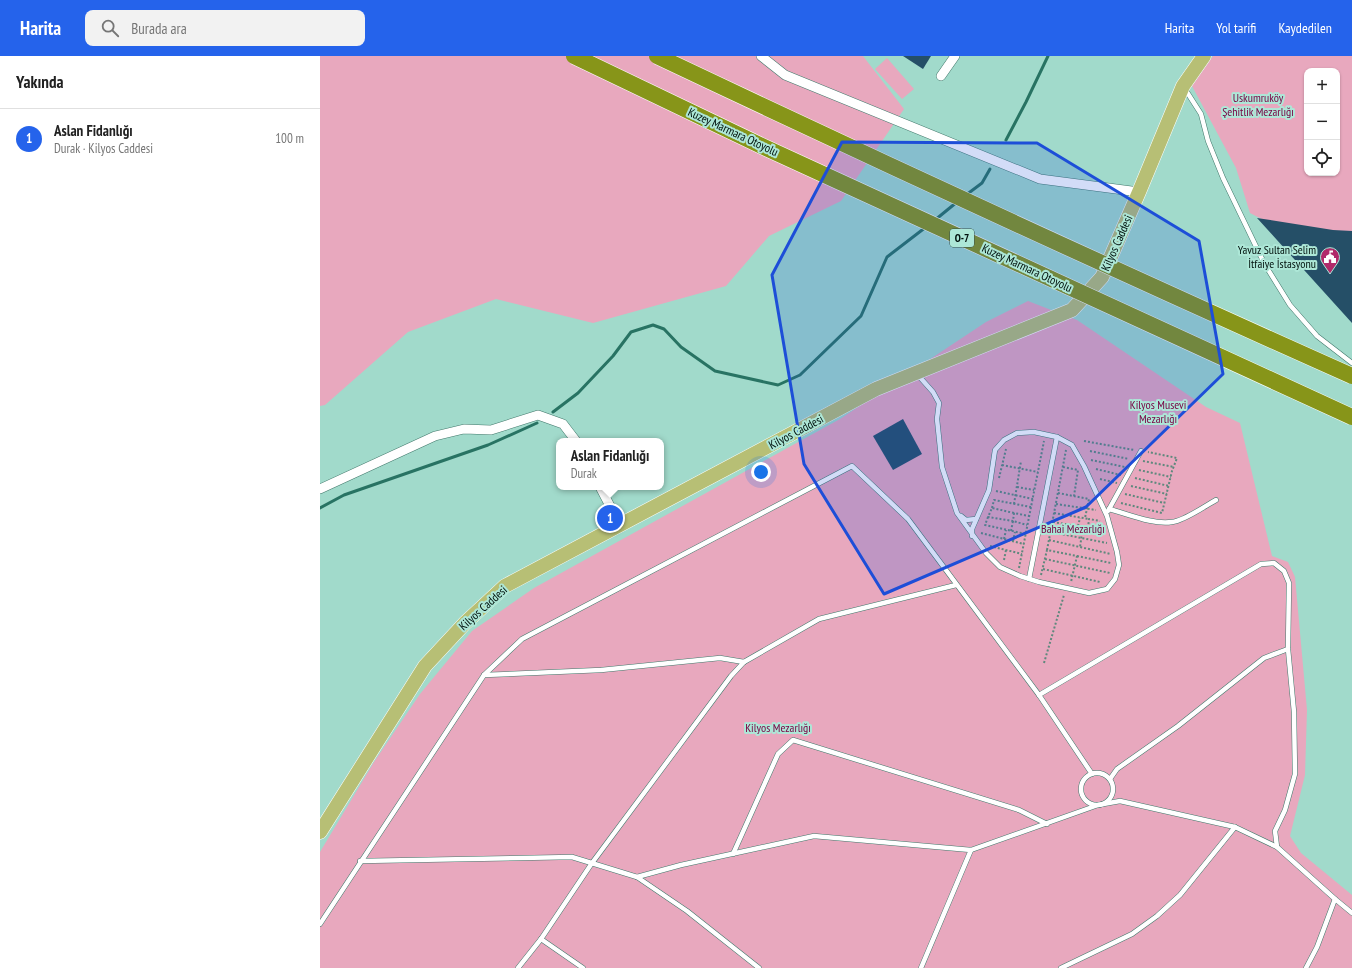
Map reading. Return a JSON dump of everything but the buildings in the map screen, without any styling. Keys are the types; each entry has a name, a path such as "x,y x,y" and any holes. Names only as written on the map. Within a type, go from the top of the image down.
{"highway":[{"name":"Kuzey Marmara Otoyolu","path":"574,56 766,148 1352,417"},
{"path":"657,56 1074,250 1352,376"}],"main road":[{"name":"Kilyos Caddesi","path":"320,832 425,666 465,623 505,586 876,389 1072,310 1102,277 1183,86 1204,56"}],"street":[{"path":"761,56 785,75 1040,179 1139,192"},
{"path":"941,76 955,56"},
{"path":"320,489 435,436 464,429 491,430 538,415 563,424 574,438"},
{"path":"602,490 620,525"}],"lane":[{"path":"1183,86 1201,114 1211,149 1264,263 1290,305 1317,336 1352,363"},
{"path":"915,373 932,392 939,403 937,419 942,467 957,513 986,553 1003,568 1018,575 1039,582 1089,593 1107,589 1115,579 1119,565 1116,545 1107,511 1084,466 1072,445 1057,437 1045,434 1034,432 1016,432 1004,440 996,450 989,490 976,518 972,533"},
{"path":"1029,579 1057,437"},
{"path":"1107,511 1141,451"},
{"path":"320,924 360,861 484,675 522,639 852,466 908,519 1039,695 1092,774"},
{"path":"1107,511 1157,522 1173,522 1190,515 1216,500"},
{"path":"957,513 966,520 976,518"},
{"path":"1039,695 1261,564 1274,563 1284,571 1288,583 1288,649 1294,712 1295,774 1285,810 1275,831 1277,846"},
{"path":"518,968 541,939 592,863 731,676 744,662 819,619 956,585"},
{"path":"1110,779 1117,769 1178,726 1264,658 1288,649"},
{"path":"484,675 601,670 720,658 744,662"},
{"path":"733,854 741,833 778,754 793,740 1018,810 1047,824"},
{"path":"637,877 681,865 814,836 971,850 1047,824 1098,805 1107,800 1111,796 1113,785 1110,779 1104,774 1099,773 1092,774 1083,782 1082,793 1084,798 1092,804 1098,805 1120,801 1235,827 1277,846 1334,899 1352,913"},
{"path":"1061,968 1132,934 1157,916 1180,895 1235,827"},
{"path":"921,968 971,850"},
{"path":"360,861 572,857 637,877 687,911 759,968"},
{"path":"1306,968 1317,947 1334,899"},
{"path":"541,939 582,968"}],"path":[{"path":"1018,575 1045,434"},
{"path":"1084,441 1177,458 1162,513 1113,501"},
{"path":"1039,582 1048,550 1067,443"},
{"path":"998,484 1006,447"},
{"path":"1014,504 1021,461"},
{"path":"1002,465 1038,472"},
{"path":"1063,467 1078,470 1074,496"},
{"path":"1100,479 1166,494"},
{"path":"1017,487 1034,490"},
{"path":"1026,534 985,525 992,508 996,491 1033,499"},
{"path":"1119,492 1164,503"},
{"path":"1058,493 1088,499 1085,518"},
{"path":"994,500 1031,507"},
{"path":"1056,504 1107,511"},
{"path":"992,508 1030,516"},
{"path":"979,513 988,517 1028,525"},
{"path":"1011,531 1014,513"},
{"path":"1054,513 1110,524"},
{"path":"1078,526 1080,517"},
{"path":"1088,528 1089,519"},
{"path":"1053,522 1113,534"},
{"path":"1080,547 1084,527"},
{"path":"1004,539 1006,530"},
{"path":"1013,541 1015,532"},
{"path":"1051,532 1116,545"},
{"path":"972,533 1024,544"},
{"path":"1049,540 1118,555"},
{"path":"978,543 1022,554"},
{"path":"1003,568 1006,550"},
{"path":"1048,550 1119,565"},
{"path":"1044,663 1073,576 1077,556"},
{"path":"1045,559 1116,574"},
{"path":"1043,569 1110,585"}],"highlighted area":[{"path":"842,142 1037,143 1199,241 1223,374 1086,507 884,594 804,464 772,275"}],"green space":[{"path":"320,56 863,56 904,109 841,201 769,236 726,286 593,323 496,299 408,332 325,405 320,406"},
{"name":"Uskumruköy Şehitlik Mezarlığı","path":"1213,56 1352,56 1352,246 1294,236 1250,213 1236,168 1192,86"},
{"path":"887,58 914,89 902,99 875,69"},
{"name":"Kilyos Mezarlığı","path":"1028,301 1077,320 1206,407 1240,423 1272,556 1288,562 1295,577 1307,710 1305,775 1290,836 1301,853 1352,895 1352,968 320,968 320,852 374,762 420,694 472,631 534,588 840,419 986,322"}],"waterway":[{"path":"1006,140 1048,56"},
{"path":"966,195 982,183 990,169"},
{"path":"935,220 957,202"},
{"path":"553,412 578,393 613,356 631,332 653,325 664,329 681,347 715,371 778,385 800,375 861,316 887,257 926,227"},
{"path":"320,508 344,495 488,445 537,423"}],"place":[{"name":"Yavuz Sultan Selim İtfaiye İstasyonu","path":"1330,274"},
{"name":"Aslan Fidanlığı","path":"610,518"}],"park label":[{"name":"Kilyos Musevi Mezarlığı","path":"1158,412"},
{"name":"Bahai Mezarlığı","path":"1073,529"}]}
